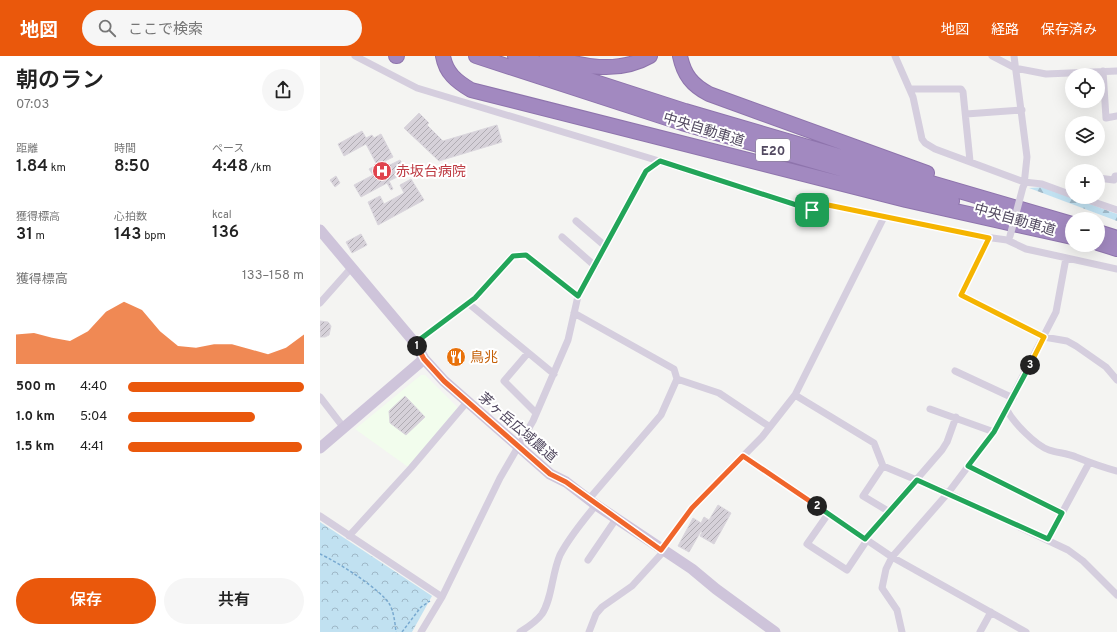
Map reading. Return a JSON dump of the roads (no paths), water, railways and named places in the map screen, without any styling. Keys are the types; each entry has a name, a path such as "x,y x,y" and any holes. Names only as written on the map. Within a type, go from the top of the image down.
{"highway":[{"name":"中央自動車道","path":"476,56 682,123 1065,234"},
{"name":"中央自動車道","path":"515,56 685,111 1065,222"},
{"path":"547,56 603,68 629,65 650,56"},
{"path":"680,56 685,74 690,81 709,94 1065,222"},
{"path":"444,60 453,76 471,90 906,200 1065,234"},
{"path":"1105,234 1117,238"},
{"path":"1105,245 1117,249"}],"street":[{"path":"355,56 417,88 660,161 812,210 828,205 989,238 1008,238 1026,249 1117,268"},
{"path":"896,56 913,97 922,139 926,143 1024,185 1042,184 1065,192"},
{"path":"992,56 1015,68 1046,74 1065,73"},
{"path":"1008,238 1024,185 1027,157 1014,56"},
{"path":"1105,72 1117,71"},
{"path":"910,89 961,89 965,99 970,161"},
{"path":"1105,103 1106,118 1117,116"},
{"path":"966,114 1022,110"},
{"path":"421,632 442,597 536,413 568,340 578,296 646,171 660,161"},
{"path":"1105,179 1114,180 1115,176 1117,176"},
{"path":"1100,204 1117,210"},
{"path":"589,632 596,614 602,607 632,586 663,550 692,508 770,427 795,395 884,217"},
{"path":"576,221 605,246"},
{"name":"茅ヶ岳広域農道","path":"320,230 415,343 424,359 467,402 550,474 566,482 616,519 692,569 716,589 775,632"},
{"path":"562,236 595,266"},
{"path":"989,238 961,295 1044,337 1067,341 1106,367 1117,380"},
{"path":"415,343 475,298 513,256 526,255 578,296"},
{"path":"902,632 896,610 882,588 886,569 892,557 948,493 994,432 1007,410 1056,312 1066,258"},
{"path":"320,302 352,267"},
{"path":"468,303 554,374"},
{"path":"520,632 536,621 543,613 555,567 572,533 592,502 662,416 677,379 674,369 574,313"},
{"path":"528,353 504,381 536,413"},
{"path":"320,448 424,359"},
{"path":"955,371 1013,398"},
{"path":"677,379 719,393 770,427"},
{"path":"795,395 874,443 883,466 948,493 1048,539 1083,561 1117,595"},
{"path":"320,397 344,428"},
{"path":"349,536 467,402"},
{"path":"930,409 956,417 994,432"},
{"path":"1007,410 1010,417 1036,444 1048,450 1076,457 1089,463 1117,471"},
{"path":"828,514 808,544 847,570 866,540 888,511 917,480 947,442 956,417"},
{"path":"743,456 892,557 1026,632"},
{"path":"1048,539 1089,463"},
{"path":"883,466 864,496 888,511"},
{"path":"968,466 1062,513"},
{"path":"320,516 442,597"},
{"path":"588,560 616,519"},
{"path":"980,632 991,612"}],"place":[{"name":"赤坂台病院","path":"382,171"},
{"name":"鳥兆","path":"456,357"}]}
